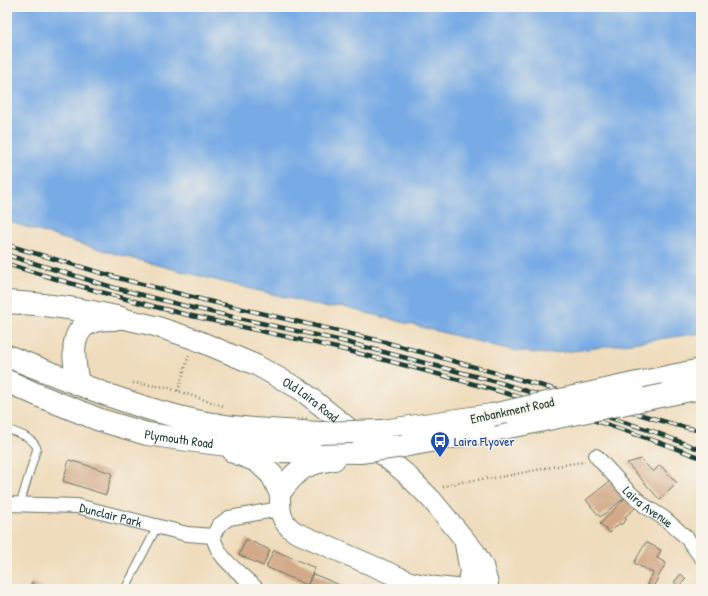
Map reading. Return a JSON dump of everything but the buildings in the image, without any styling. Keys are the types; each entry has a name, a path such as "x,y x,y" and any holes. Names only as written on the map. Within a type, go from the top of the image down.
{"main road":[{"path":"7,302 47,304 92,311 121,318"},
{"path":"78,384 75,363 75,338 85,326 98,320 121,318"},
{"name":"Old Laira Road","path":"121,318 155,326 194,339 256,365 301,390 405,473 426,494 475,552 483,566 490,587"},
{"name":"Plymouth Road","path":"7,356 133,404 197,421 242,428 320,434"},
{"name":"Embankment Road","path":"320,434 383,432 492,415 701,370"},
{"name":"Plymouth Road","path":"7,381 100,420 147,434 276,451 358,452"},
{"name":"Embankment Road","path":"358,452 403,446 519,425 701,388"},
{"path":"195,441 237,453 257,461 272,475 280,501 281,518 289,528 301,536 415,586 463,588 477,582 490,587"},
{"path":"280,501 290,478 300,469 317,461 342,458 358,452"},
{"name":"Old Laira Road","path":"463,588 470,571 464,538"}],"street":[{"name":"Laira Avenue","path":"598,458 628,491 645,506 664,518 686,537 701,557"},
{"path":"257,589 226,562 215,547 213,536 219,525 229,518 280,501"},
{"name":"Dunclair Park","path":"13,504 77,506 187,534 213,536"}],"lane":[{"path":"7,429 19,433 34,442 37,448 13,504"},
{"path":"125,589 157,527"}],"path":[{"path":"178,391 194,339"},
{"path":"127,382 166,387 224,406"},
{"path":"291,417 298,418"},
{"path":"426,494 455,483 500,477 598,458"}],"water":[{"path":"7,7 701,7 701,333 545,354 511,350 339,306 328,308 207,278 86,246 7,221"}],"railway":[{"path":"7,245 122,279 204,300 381,341 701,431"},
{"path":"7,255 115,288 193,308 342,341 501,383 655,432 701,450"},
{"path":"7,264 99,292 192,316 304,340 432,372 612,426 701,458"}],"place":[{"name":"Laira Flyover","path":"440,458"}]}
